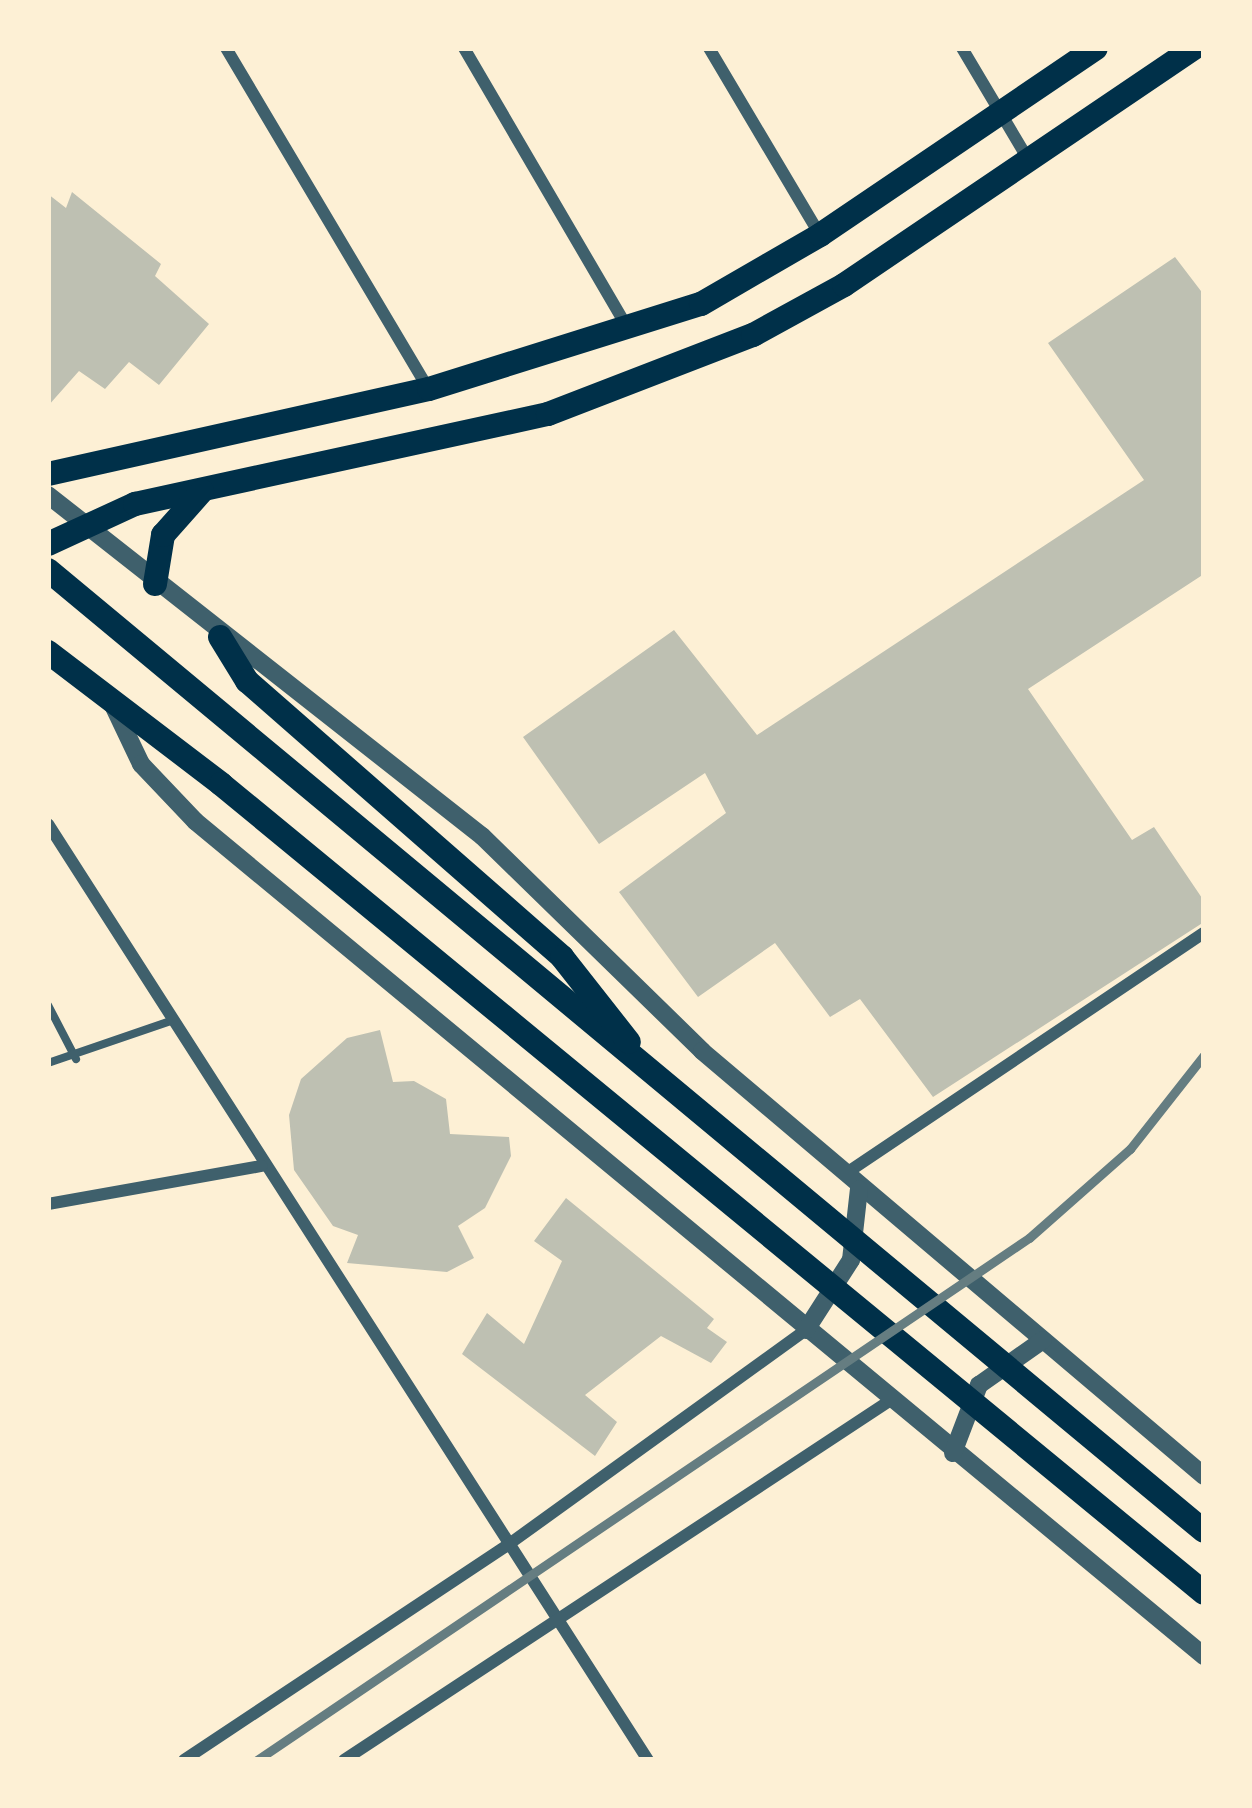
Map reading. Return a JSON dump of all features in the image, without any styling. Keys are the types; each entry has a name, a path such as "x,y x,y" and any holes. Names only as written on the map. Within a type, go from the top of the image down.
{"main road":[{"path":"48,474 429,389 701,304 820,235 1096,48"},
{"path":"48,544 82,523 202,491 488,429 651,380 844,285 1194,48"},
{"path":"155,584 163,536 202,491"},
{"path":"48,570 1204,1531"},
{"path":"220,637 247,680 562,957 598,994 637,1056"},
{"path":"49,655 221,784 1204,1593"}],"street":[{"path":"226,48 429,389"},
{"path":"464,48 628,328"},
{"path":"710,48 820,235"},
{"path":"962,48 1028,159"},
{"path":"48,495 220,637 307,694 482,836 702,1051 859,1189 1204,1476"},
{"path":"109,697 141,764 195,821 888,1402 1204,1656"},
{"path":"48,824 505,1547 647,1760"},
{"path":"845,1174 1204,933"},
{"path":"48,1204 262,1166"},
{"path":"184,1760 505,1547 806,1330 850,1260 859,1189"},
{"path":"953,1453 979,1384 1043,1340"},
{"path":"344,1760 888,1402"}],"lane":[{"path":"48,1005 76,1059"},
{"path":"48,1063 76,1059 171,1021"}],"building":[{"path":"72,192 161,264 155,276 209,324 159,385 129,362 105,389 79,371 48,406 48,194 66,208"},
{"path":"1175,257 1204,295 1204,574 1028,689 1132,840 1154,827 1204,901 1204,922 933,1097 860,999 830,1017 775,943 698,997 619,892 726,813 705,773 599,844 523,737 674,630 757,735 1144,480 1048,343"},
{"path":"380,1030 393,1082 414,1081 446,1099 450,1134 509,1137 511,1156 485,1208 458,1226 474,1258 447,1272 347,1263 358,1235 333,1226 294,1170 289,1115 301,1079 347,1038"},
{"path":"566,1198 714,1319 707,1328 727,1342 711,1363 661,1336 585,1395 617,1422 595,1456 462,1354 487,1313 524,1344 562,1261 534,1241"}],"railway":[{"path":"257,1760 1029,1238 1130,1149 1204,1055"}]}
